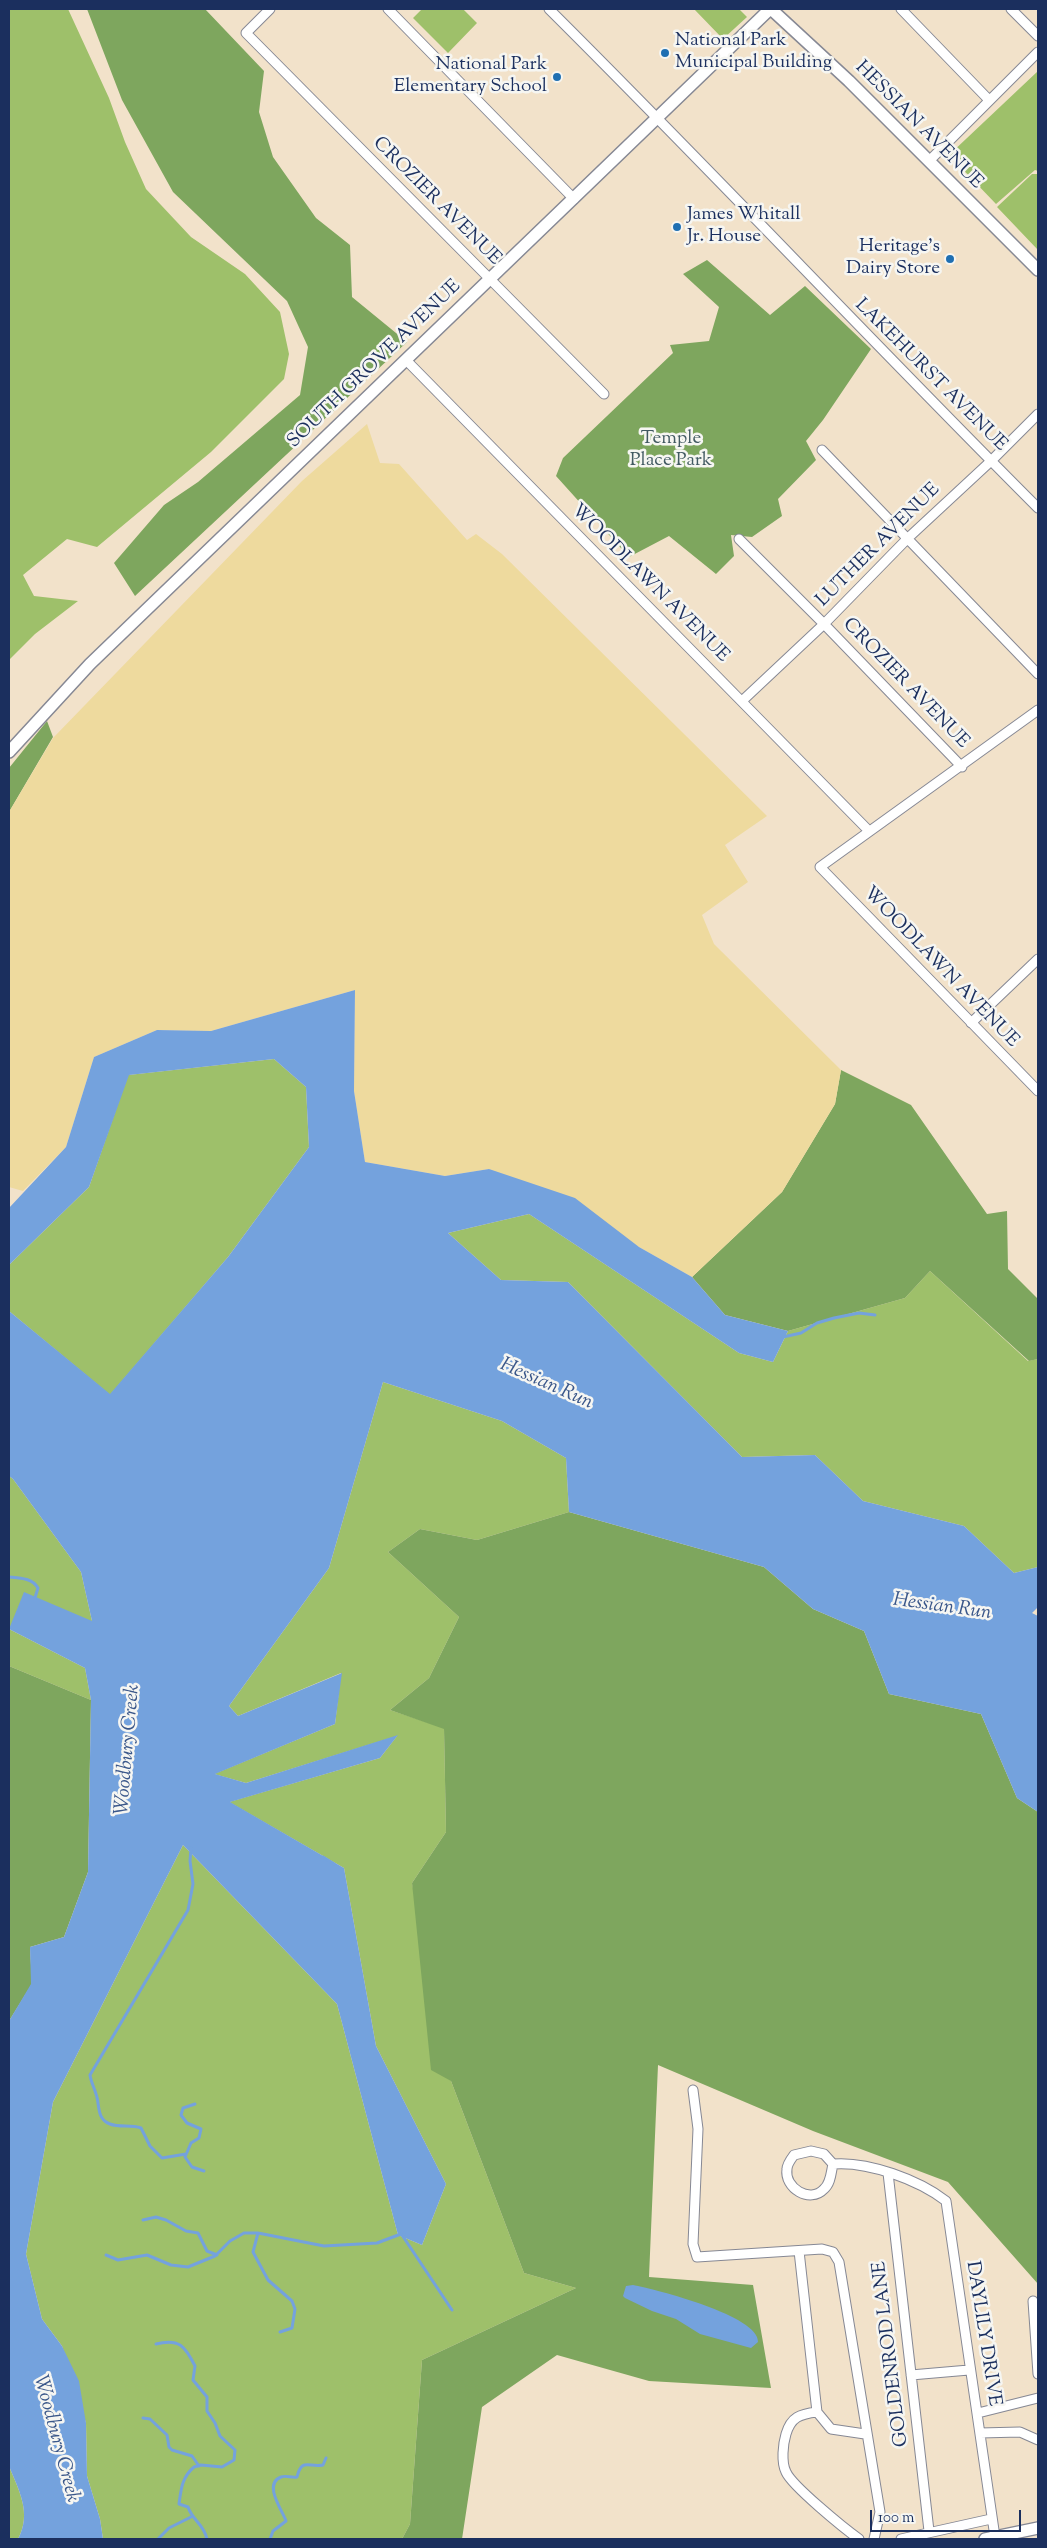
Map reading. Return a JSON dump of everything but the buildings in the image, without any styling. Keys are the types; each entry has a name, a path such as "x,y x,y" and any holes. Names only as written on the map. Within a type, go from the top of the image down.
{"main road":[{"name":"SOUTH GROVE AVENUE","path":"9,752 90,664 771,9"},
{"name":"HESSIAN AVENUE","path":"771,9 849,81 1038,270"},
{"path":"990,2538 1038,2528"}],"street":[{"name":"CROZIER AVENUE","path":"270,9 246,33 604,394"},
{"path":"388,9 574,199"},
{"name":"LAKEHURST AVENUE","path":"549,9 658,117 844,312 1038,508"},
{"path":"901,9 989,100"},
{"path":"1011,9 1038,36"},
{"path":"929,161 1038,52"},
{"name":"WOODLAWN AVENUE","path":"406,360 574,534 742,700 869,831 820,867 1038,1090"},
{"name":"LUTHER AVENUE","path":"742,700 824,624 908,538 991,461 1038,414"},
{"path":"822,450 1038,674"},
{"name":"CROZIER AVENUE","path":"739,539 962,767"},
{"path":"869,831 962,767 1038,710"},
{"path":"971,1023 1038,959"},
{"path":"693,2090 698,2129 693,2244 697,2257 822,2250 832,2252 838,2262 865,2434 880,2512 874,2539"},
{"path":"810,2151 824,2154 833,2164 831,2178 826,2189 818,2194 805,2194 792,2189 787,2180 787,2168 794,2155 810,2151"},
{"name":"DAYLILY DRIVE","path":"833,2164 846,2162 888,2173 928,2188 946,2201 969,2370 978,2413 991,2519 990,2538"},
{"name":"GOLDENROD LANE","path":"888,2173 930,2531"},
{"path":"799,2251 817,2412 831,2429 865,2434"},
{"path":"1033,2301 1038,2374"},
{"path":"911,2375 969,2370"},
{"path":"978,2413 1038,2398"},
{"path":"817,2412 800,2414 790,2422 784,2446 786,2472 843,2528 859,2539"},
{"path":"980,2433 1020,2432 1038,2440"},
{"path":"902,2539 930,2531 991,2519"}],"green space":[{"path":"9,9 68,9 109,98 125,142 146,189 191,237 245,274 280,312 289,354 284,379 211,452 97,547 67,539 23,575 34,596 78,601 35,634 9,660"},
{"path":"87,9 205,9 264,71 259,112 273,157 316,218 350,245 352,297 407,342 135,596 114,563 164,505 198,482 300,395 308,347 287,301 173,192 122,100"},
{"path":"422,9 463,9 477,23 448,53 413,18"},
{"path":"694,9 739,9 747,17 723,39"},
{"path":"1038,71 1038,171 1035,170 996,204 949,155"},
{"path":"1032,174 1038,174 1038,250 997,207"},
{"name":"Temple Place Park","path":"707,260 770,315 805,286 871,349 823,420 806,441 816,460 778,499 782,516 752,537 731,535 734,556 716,574 669,536 629,557 556,476 563,458 673,353 670,345 709,341 719,307 683,274"},
{"path":"47,721 53,737 9,812 9,768"},
{"path":"274,1059 306,1087 309,1147 228,1257 110,1395 9,1311 9,1265 89,1187 128,1075"},
{"path":"841,1070 911,1105 987,1214 1007,1211 1008,1269 1038,1299 1038,1359 1029,1361 930,1271 905,1298 788,1331 725,1315 692,1277 782,1192 835,1104"},
{"path":"529,1214 739,1353 773,1362 788,1331 905,1298 930,1271 1028,1361 1038,1359 1038,1567 1014,1573 964,1526 863,1501 815,1455 742,1457 568,1282 501,1280 448,1233"},
{"path":"383,1382 502,1421 566,1458 569,1512 477,1540 420,1529 388,1552 459,1617 429,1678 390,1710 444,1728 446,1832 412,1883 451,2081 524,2273 576,2288 422,2360 410,2524 402,2539 103,2539 100,2519 87,2476 86,2423 62,2346 42,2319 26,2254 53,2102 183,1845 337,2004 398,2235 422,2245 446,2184 376,2046 344,1868 229,1802 380,1758 397,1736 246,1783 214,1774 335,1724 341,1673 238,1716 229,1706 329,1568"},
{"path":"9,1476 81,1572 92,1621 9,1629"},
{"path":"569,1512 764,1567 813,1609 864,1631 889,1694 981,1714 1017,1798 1038,1812 1038,2284 948,2182 813,2131 658,2065 649,2277 753,2285 771,2388 649,2381 557,2355 482,2407 462,2539 402,2539 410,2524 422,2360 576,2288 524,2273 451,2081 431,2070 412,1883 446,1832 444,1729 390,1710 429,1678 459,1617 388,1552 420,1529 477,1540"},
{"path":"9,1629 85,1668 91,1700 9,1666"},
{"path":"9,1666 91,1700 88,1872 64,1937 30,1947 32,1984 9,2021"},
{"path":"9,2466 23,2502 24,2520 18,2539 9,2539"}],"sand":[{"path":"367,424 380,463 399,464 467,540 476,534 502,554 767,816 725,845 748,882 702,915 714,944 841,1070 835,1104 782,1192 692,1277 639,1247 489,1169 445,1176 365,1162 354,1091 355,990 211,1031 157,1030 94,1057 66,1147 23,1191 9,1187 9,812 53,738 302,481"}],"water":[{"path":"355,990 354,1091 365,1162 445,1176 489,1169 575,1198 639,1247 692,1277 725,1315 788,1331 773,1362 739,1353 529,1214 448,1233 501,1280 568,1282 742,1457 815,1455 863,1501 964,1526 1014,1573 1038,1567 1038,1607 1032,1613 1038,1616 1038,1812 1017,1798 981,1714 889,1694 864,1631 813,1609 764,1567 569,1512 566,1458 502,1421 383,1382 329,1568 229,1706 238,1716 342,1673 335,1724 215,1774 246,1783 398,1735 380,1758 230,1802 344,1868 376,2046 446,2184 422,2245 398,2235 337,2004 183,1845 53,2102 26,2254 42,2319 62,2346 79,2381 86,2423 87,2476 100,2519 103,2539 18,2539 24,2520 24,2511 20,2493 9,2466 9,2021 31,1984 30,1947 64,1937 88,1872 91,1700 85,1668 9,1629 24,1592 92,1621 81,1572 9,1476 9,1311 110,1394 228,1257 309,1147 306,1087 274,1059 129,1075 89,1187 9,1265 9,1208 66,1147 94,1057 157,1030 211,1031"},
{"path":"633,2285 683,2298 725,2314 754,2332 758,2342 751,2348 700,2334 676,2319 652,2311 625,2298 623,2296 626,2286"}],"waterway":[{"path":"783,1337 801,1333 817,1323 834,1318 859,1313 875,1315"},
{"path":"9,1577 32,1582 38,1588 34,1601"},
{"path":"186,2154 162,2158 150,2146 141,2128 114,2125 102,2119 90,2075 188,1910 193,1884 190,1861 191,1848"},
{"path":"323,1857 334,1864"},
{"path":"195,2104 183,2108 181,2115 187,2123 201,2129 199,2138 191,2143 185,2157 192,2167 204,2171"},
{"path":"143,2220 156,2217 166,2220 186,2231 198,2233 207,2251 217,2255"},
{"path":"106,2255 118,2260 147,2255 171,2265 188,2267 215,2256 230,2241 244,2233 258,2233 324,2246 377,2243 401,2234"},
{"path":"258,2233 253,2252 268,2280 292,2301 295,2309 292,2328 280,2332"},
{"path":"402,2235 452,2310"},
{"path":"156,2344 164,2342 176,2343 188,2353 195,2366 193,2380 207,2397 207,2411 215,2423 220,2436 235,2450 234,2460 222,2467 201,2465 194,2467 187,2475 180,2493 179,2504 188,2507 207,2539"},
{"path":"143,2418 150,2419 167,2435 169,2447 172,2450 192,2456 199,2466"},
{"path":"270,2539 273,2531 286,2521 274,2492 273,2486 276,2481 283,2476 297,2477 301,2467 304,2465 323,2465 326,2458"},
{"path":"158,2539 169,2528 191,2517"}],"place":[{"name":"National Park Municipal Building","path":"665,53"},
{"name":"National Park Elementary School","path":"557,77"},
{"name":"James Whitall Jr. House","path":"677,227"},
{"name":"Heritage's Dairy Store","path":"950,259"}],"water label":[{"name":"Hessian Run","path":"546,1385"},
{"name":"Hessian Run","path":"942,1608"},
{"name":"Woodbury Creek","path":"129,1750"},
{"name":"Woodbury Creek","path":"55,2439"}]}
